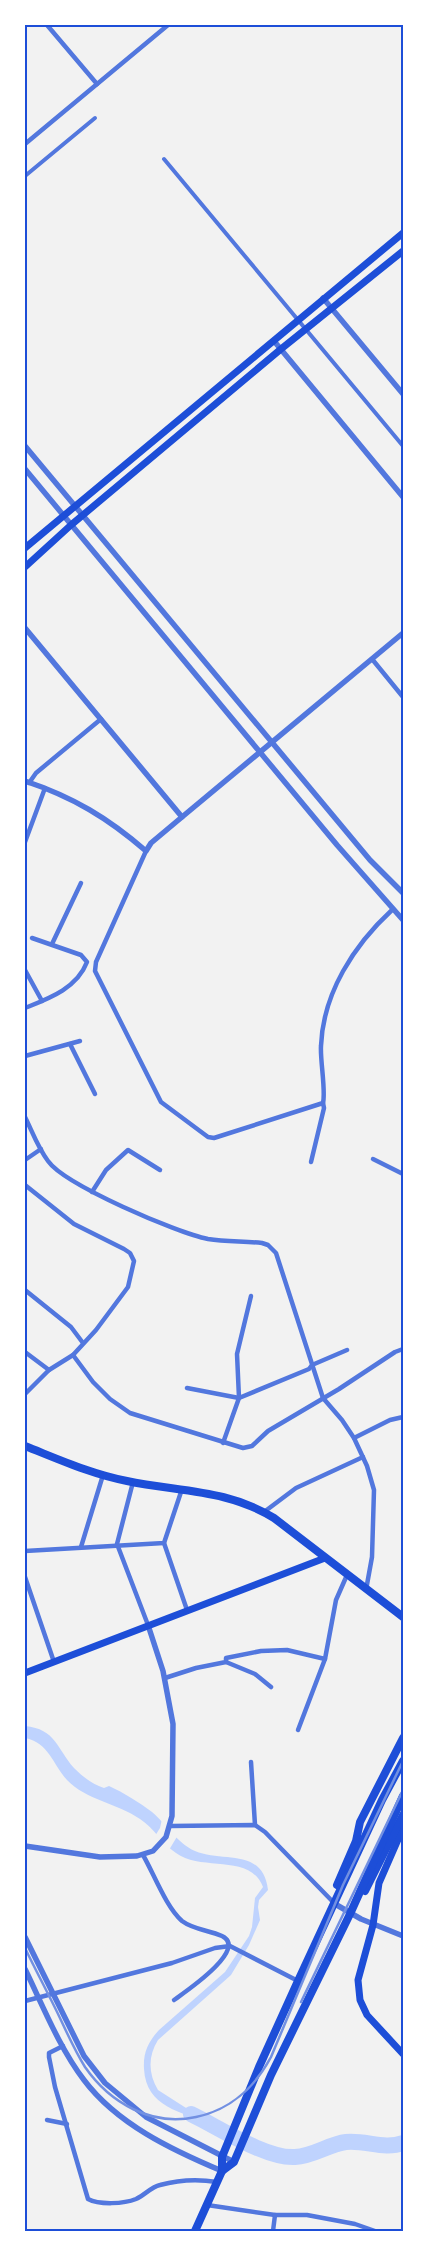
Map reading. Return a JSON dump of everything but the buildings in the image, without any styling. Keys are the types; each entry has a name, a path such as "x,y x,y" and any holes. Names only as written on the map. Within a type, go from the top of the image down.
{"main road":[{"path":"25,548 74,505 403,233"},
{"path":"25,567 281,349 403,251"},
{"path":"25,1446 103,1475 133,1482 221,1495 264,1512 403,1617"},
{"path":"25,1672 325,1558"},
{"path":"335,1904 334,1890 356,1841 360,1822 403,1738"},
{"path":"195,2231 222,2171 222,2157 259,2067 382,1800 403,1761"},
{"path":"222,2171 234,2162 306,2001 350,1914 403,1796"},
{"path":"350,1914 357,1908 403,1815"},
{"path":"403,1828 380,1883 373,1925 359,1973 358,1994 367,2015 403,2054"}],"street":[{"path":"47,25 97,84"},
{"path":"25,144 168,25"},
{"path":"25,176 95,118"},
{"path":"164,158 403,446"},
{"path":"324,298 403,394"},
{"path":"274,341 403,497"},
{"path":"25,446 370,860 403,893"},
{"path":"25,469 392,910 403,920"},
{"path":"25,628 182,817"},
{"path":"323,1103 214,1138 203,1134 161,1102 95,971 96,962 151,843 403,633"},
{"path":"372,659 403,697"},
{"path":"101,719 27,782 45,788 92,810 146,851"},
{"path":"25,842 45,788"},
{"path":"52,944 81,883"},
{"path":"311,1162 324,1108 320,1057 322,1034 332,995 349,960 372,930 392,910"},
{"path":"25,1008 59,994 81,975 87,963 87,959 82,955 32,938"},
{"path":"25,970 42,1001"},
{"path":"25,1056 80,1041"},
{"path":"70,1044 94,1094"},
{"path":"25,1117 48,1162 60,1174 92,1192 182,1232 209,1239 262,1243 272,1248 278,1258 323,1398 342,1420 354,1438 363,1457 374,1490 372,1557 366,1590"},
{"path":"25,1160 41,1149"},
{"path":"92,1192 106,1170 128,1150 160,1170"},
{"path":"372,1159 402,1172"},
{"path":"25,1186 74,1224 124,1249 133,1256 134,1269 128,1287 96,1330 73,1355 49,1370 25,1394"},
{"path":"25,1290 71,1327 83,1343"},
{"path":"223,1442 239,1398 237,1354 251,1296"},
{"path":"73,1355 93,1382 110,1399 130,1413 237,1447 248,1448 268,1431 395,1352 403,1349"},
{"path":"187,1388 239,1398 309,1369 312,1365 347,1350"},
{"path":"25,1352 49,1370"},
{"path":"354,1438 390,1420 403,1417"},
{"path":"264,1512 296,1488 363,1457"},
{"path":"82,1547 103,1475"},
{"path":"25,1846 100,1857 143,1855 153,1851 161,1844 172,1824 173,1724 165,1678 148,1625 117,1544 133,1482"},
{"path":"182,1489 164,1543 187,1610"},
{"path":"25,1551 117,1544 164,1543"},
{"path":"298,1730 324,1659 336,1600 347,1575"},
{"path":"25,1577 54,1662"},
{"path":"226,1662 226,1658 261,1651 287,1650 324,1659"},
{"path":"165,1678 196,1668 226,1662 255,1674 271,1688"},
{"path":"252,1762 255,1825"},
{"path":"172,1824 255,1825 266,1832 335,1904 373,1925 403,1936"},
{"path":"143,1855 173,1910 181,1920 200,1930 222,1936 232,1947 298,1981"},
{"path":"25,1937 84,2056 96,2074 113,2092 146,2117 234,2162"},
{"path":"25,2001 172,1963 215,1948 232,1947"},
{"path":"174,2000 195,1985 226,1956 232,1947"},
{"path":"25,1969 63,2046 84,2080 115,2112 150,2136 222,2171"},
{"path":"63,2046 49,2053 49,2057 55,2087 88,2199 96,2204 134,2200 161,2185 195,2180 217,2182"},
{"path":"47,2120 67,2124"},
{"path":"207,2205 275,2215 308,2215 355,2224 375,2231"},
{"path":"273,2231 275,2215"}],"water":[{"path":"25,1726 43,1731 50,1736 68,1761 84,1777 104,1788 109,1786 142,1805 152,1812 189,1848 206,1854 250,1862 258,1867 265,1876 268,1890 259,1900 260,1920 249,1945 231,1975 158,2040 152,2052 150,2065 152,2077 158,2090 211,2124 177,2111 158,2100 146,2082 144,2069 145,2053 149,2043 159,2030 225,1972 249,1936 252,1927 255,1898 263,1887 257,1877 248,1870 237,1866 187,1859 166,1845 140,1819 75,1787 62,1774 40,1744 25,1738"}],"pier":[{"path":"162,1819 178,1835 169,1850 155,1836 160,1828"}],"waterway":[{"path":"191,2114 256,2148 283,2156 302,2156 346,2142 389,2146 403,2143"}],"railway":[{"path":"25,1948 81,2061 95,2080 107,2091 133,2109 148,2115 164,2118 196,2117 220,2109 240,2096 249,2087 265,2068 271,2057 343,1885 403,1761"},
{"path":"301,2002 403,1790"}]}
